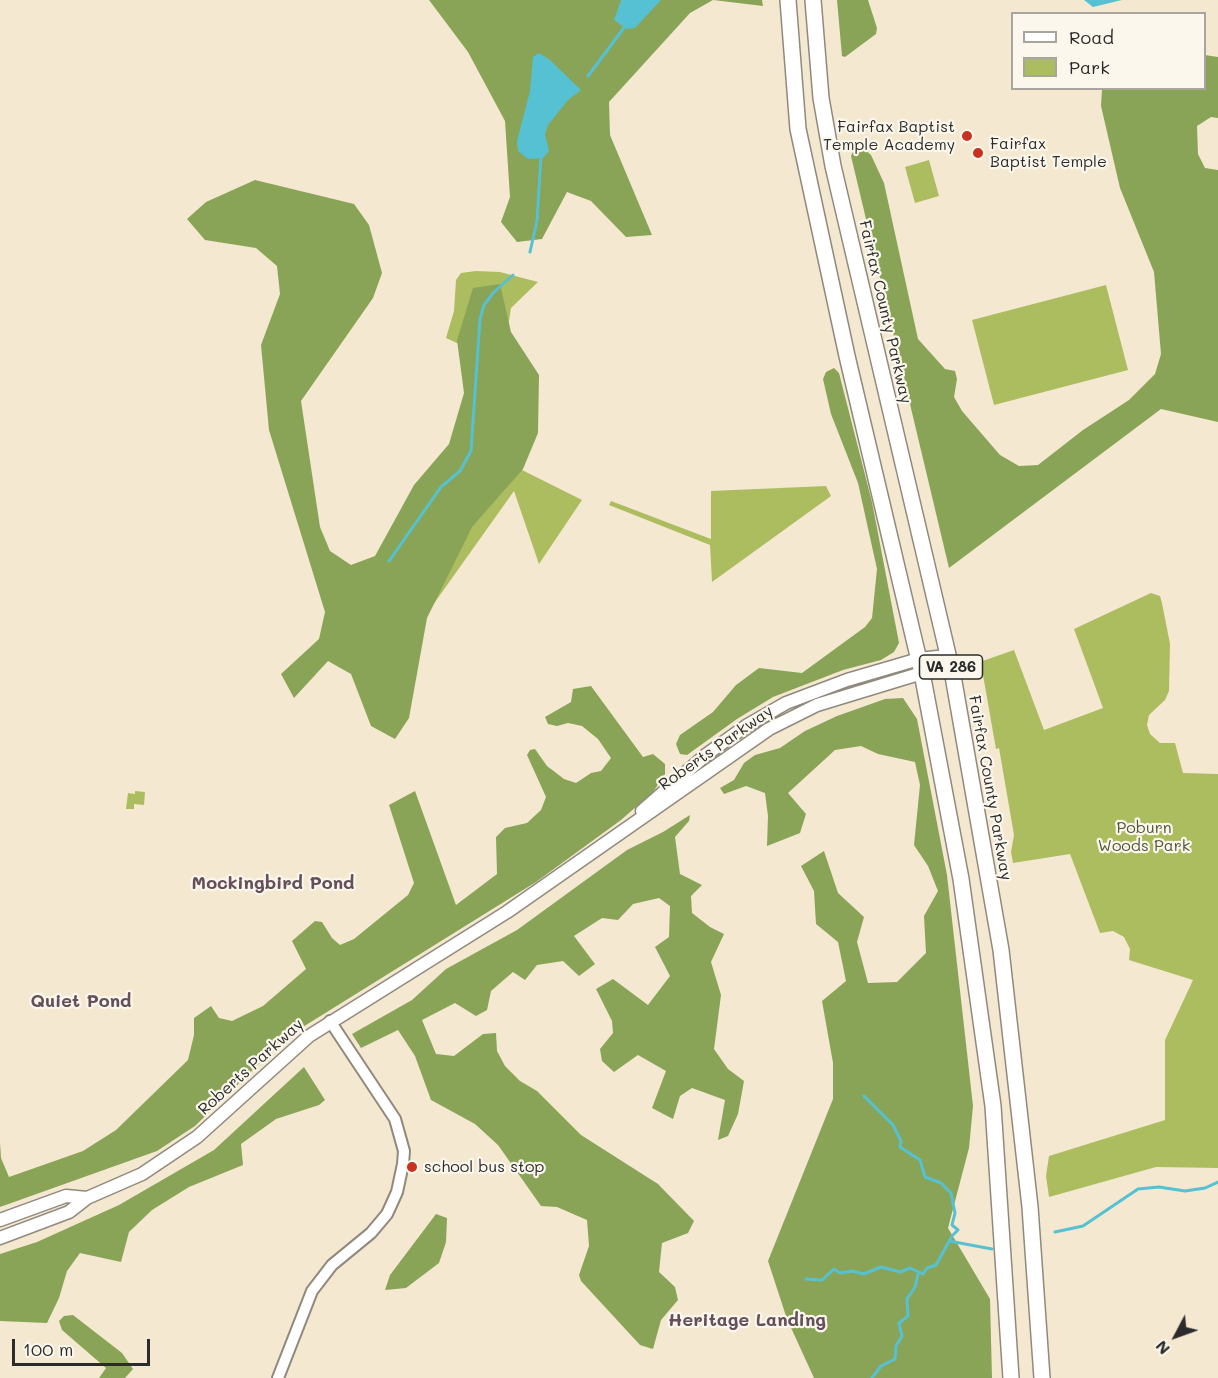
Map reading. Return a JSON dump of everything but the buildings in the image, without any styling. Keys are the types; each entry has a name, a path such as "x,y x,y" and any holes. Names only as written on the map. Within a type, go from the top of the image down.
{"highway":[{"name":"VA 286","path":"788,0 798,129 847,356 921,666 962,879 993,1106 1006,1266 1011,1378"},
{"name":"Fairfax County Parkway","path":"813,0 820,89 833,166 948,656 1001,950 1030,1207 1042,1378"}],"main road":[{"name":"Roberts Parkway","path":"0,1238 69,1212 87,1198 142,1173 197,1137 288,1053 330,1021 444,952 585,858 707,754 768,712 817,690 921,666 948,656"},
{"name":"Roberts Parkway","path":"0,1220 66,1196 87,1198"}],"street":[{"path":"278,1378 312,1291 332,1265 371,1233 387,1214 397,1192 403,1164 400,1135 390,1110 330,1021"}],"green space":[{"path":"429,0 713,0 690,13 609,102 610,135 652,235 626,237 591,201 567,192 542,239 517,242 501,222 510,197 505,121 468,52"},
{"path":"713,0 762,0 763,6"},
{"path":"837,0 868,0 877,28 876,34 845,57 842,56"},
{"path":"1206,55 1218,57 1218,118 1211,117 1197,126 1198,154 1205,168 1218,170 1218,422 1161,409 949,568 851,156 855,147 864,149 871,155 884,183 918,339 945,369 955,371 957,379 954,397 962,411 1000,455 1019,466 1038,465 1083,430 1129,400 1155,374 1161,354 1154,272 1120,188 1101,106 1102,90 1206,90"},
{"path":"929,160 939,196 915,203 905,167"},
{"path":"255,180 354,204 369,225 382,273 373,298 301,401 320,527 330,551 351,565 375,556 414,485 449,444 464,393 457,340 473,288 500,284 511,332 539,375 538,433 523,469 472,527 427,618 409,718 395,739 371,726 351,674 328,661 294,698 281,674 319,639 325,612 269,430 261,345 280,294 277,266 256,248 205,240 187,219 206,202"},
{"path":"500,272 538,282 511,308 492,429 496,457 582,500 539,564 514,491 376,685 449,457 476,352 446,338 454,311 456,280 461,273"},
{"path":"1106,285 1128,370 994,405 972,320"},
{"path":"834,368 839,373 872,502 899,643 894,652 881,660 843,670 773,697 737,719 687,755 680,754 676,744 680,735 713,712 736,685 759,668 802,673 865,627 872,618 877,569 858,483 831,414 823,379 826,372"},
{"path":"826,486 831,496 712,582 710,545 609,505 611,501 711,539 711,491"},
{"name":"Poburn Woods Park","path":"1151,593 1160,596 1170,644 1169,691 1165,700 1149,715 1147,725 1150,734 1160,743 1175,743 1183,773 1218,774 1218,1168 1156,1167 1049,1197 1046,1176 1049,1156 1165,1120 1165,1040 1193,980 1129,960 1130,949 1124,937 1113,931 1100,933 1070,854 1013,863 1011,852 1014,835 999,748 996,749 983,675 977,663 1014,650 1044,730 1103,708 1074,629"},
{"path":"591,686 643,757 653,754 665,764 665,774 653,792 621,820 536,882 298,1030 266,1057 195,1126 157,1151 0,1207 0,1142 1,1158 9,1177 83,1151 116,1130 188,1060 194,1035 194,1018 211,1006 219,1018 232,1021 263,1006 306,969 292,941 315,921 322,922 332,938 340,945 354,939 408,895 414,883 389,805 415,791 456,905 497,874 496,837 505,828 527,823 541,810 546,797 527,755 530,750 535,749 547,766 564,779 576,783 591,773 601,771 611,758 598,739 582,726 568,723 557,726 548,724 545,717 571,702 573,689"},
{"path":"903,698 917,719 947,875 973,1106 969,1148 948,1228 990,1299 992,1378 814,1378 787,1319 768,1261 833,1099 833,1063 822,1001 846,981 838,942 816,924 814,891 801,866 824,851 838,893 864,917 857,942 868,983 897,982 926,953 924,916 938,891 928,866 914,845 920,785 915,762 878,754 861,746 835,750 788,793 806,814 800,833 767,846 768,816 765,793 746,786 724,794 720,788 734,780 744,763 755,755 780,748 805,731 837,716 885,699"},
{"path":"135,791 145,792 144,805 134,804 134,809 126,809 128,793 135,794"},
{"path":"690,815 689,821 675,837 680,874 702,885 691,896 692,913 710,927 724,934 711,962 721,995 714,1049 728,1069 744,1081 738,1114 728,1136 718,1140 725,1100 692,1088 680,1096 673,1119 652,1108 666,1071 638,1055 614,1072 602,1061 600,1049 613,1033 612,1021 596,989 613,979 648,1005 670,976 655,947 669,937 670,906 659,898 633,904 618,920 602,918 574,936 595,964 579,976 563,961 537,965 525,980 513,972 491,991 487,1010 476,1016 455,1003 422,1020 436,1054 454,1056 483,1034 496,1033 497,1051 505,1066 520,1081 537,1091 581,1135 658,1184 694,1221 688,1233 662,1243 659,1272 675,1287 678,1300 661,1320 653,1349 640,1345 581,1281 579,1275 589,1246 587,1220 557,1207 541,1206 498,1145 475,1124 431,1100 415,1056 398,1030 361,1048 352,1034 412,1000 446,969 517,930 627,850"},
{"path":"304,1067 325,1100 319,1105 276,1119 241,1144 243,1165 189,1187 152,1210 129,1232 121,1262 80,1253 67,1271 59,1298 47,1323 0,1321 0,1254 37,1242 119,1205 214,1150"},
{"path":"436,1214 447,1218 446,1242 439,1263 406,1288 385,1290 390,1275"},
{"path":"73,1315 122,1353 133,1369 125,1378 99,1378 106,1368 62,1330 59,1321 64,1316"}],"water":[{"path":"621,0 661,0 635,28 627,29 614,20"},
{"path":"1084,0 1122,0 1093,7"},
{"path":"539,53 550,60 581,90 568,100 548,125 545,134 549,151 543,158 528,159 518,151 517,141 530,91 533,57"}],"waterway":[{"path":"588,76 626,25"},
{"path":"530,252 537,221 541,156"},
{"path":"389,561 441,487 460,471 471,451 480,319 484,305 493,293 513,275"},
{"path":"806,1279 822,1280 834,1269 840,1273 852,1271 864,1274 881,1267 900,1272 910,1268 923,1274 927,1268 936,1265 952,1236 958,1230 952,1225 955,1213 951,1193 941,1183 925,1177 920,1160 900,1147 901,1141 893,1125 864,1096"},
{"path":"1055,1232 1083,1226 1138,1189 1159,1187 1185,1191 1205,1188 1218,1182"},
{"path":"949,1241 992,1249"},
{"path":"872,1378 881,1366 895,1359 896,1346 902,1336 899,1323 908,1316 907,1299 915,1287 918,1274"}],"place":[{"name":"Fairfax Baptist Temple Academy","path":"967,136"},
{"name":"Fairfax Baptist Temple","path":"978,153"},
{"name":"school bus stop","path":"412,1167"}],"district":[{"name":"Mockingbird Pond","path":"273,883"},
{"name":"Quiet Pond","path":"81,1001"},
{"name":"Heritage Landing","path":"747,1320"}]}
